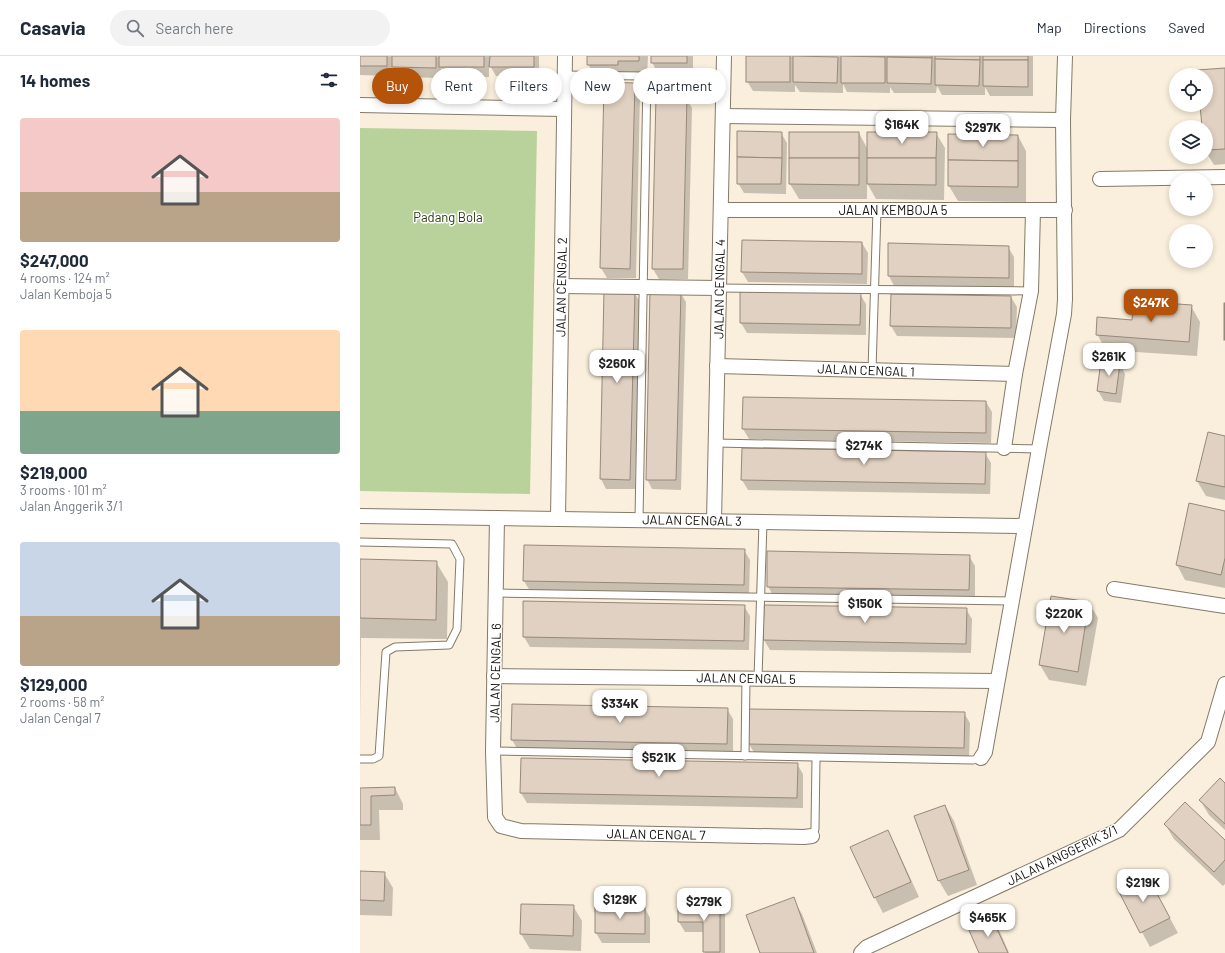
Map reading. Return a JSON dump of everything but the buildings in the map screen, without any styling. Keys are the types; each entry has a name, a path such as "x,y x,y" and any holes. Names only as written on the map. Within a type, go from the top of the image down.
{"street":[{"name":"JALAN CENGAL 2","path":"558,519 565,56"},
{"name":"JALAN CENGAL 4","path":"724,56 724,68"},
{"path":"981,758 985,752 1011,601 1064,314 1064,56"},
{"name":"JALAN CENGAL 4","path":"714,521 723,104"},
{"path":"360,105 564,109"},
{"path":"723,116 1063,120"},
{"path":"1100,179 1225,177"},
{"name":"JALAN KEMBOJA 5","path":"721,210 1065,210"},
{"path":"1004,448 1015,374 1031,291 1033,210"},
{"path":"561,286 719,288"},
{"name":"JALAN CENGAL 1","path":"717,366 1015,374"},
{"name":"JALAN CENGAL 3","path":"360,516 1025,526"},
{"name":"JALAN CENGAL 6","path":"497,518 493,752 495,817 501,826"},
{"path":"1114,589 1225,606"},
{"name":"JALAN CENGAL 5","path":"494,676 997,681"},
{"name":"JALAN ANGGERIK 3/1","path":"861,953 867,947 1119,830 1208,742 1225,684"},
{"name":"JALAN CENGAL 7","path":"501,826 522,831 796,837 812,836"}],"lane":[{"path":"564,75 633,76"},
{"path":"639,519 647,104"},
{"path":"872,370 877,210"},
{"path":"719,288 1031,291"},
{"path":"716,443 1039,448"},
{"path":"744,756 761,597 763,522"},
{"path":"360,542 452,544 460,559 457,630 449,645 395,647 386,652 379,756 373,759 360,758"},
{"path":"496,593 1011,601"},
{"path":"493,752 973,760 981,758"},
{"path":"812,836 815,829 816,758"}],"green space":[{"name":"Padang Bola","path":"360,128 537,131 530,494 360,491"}]}
